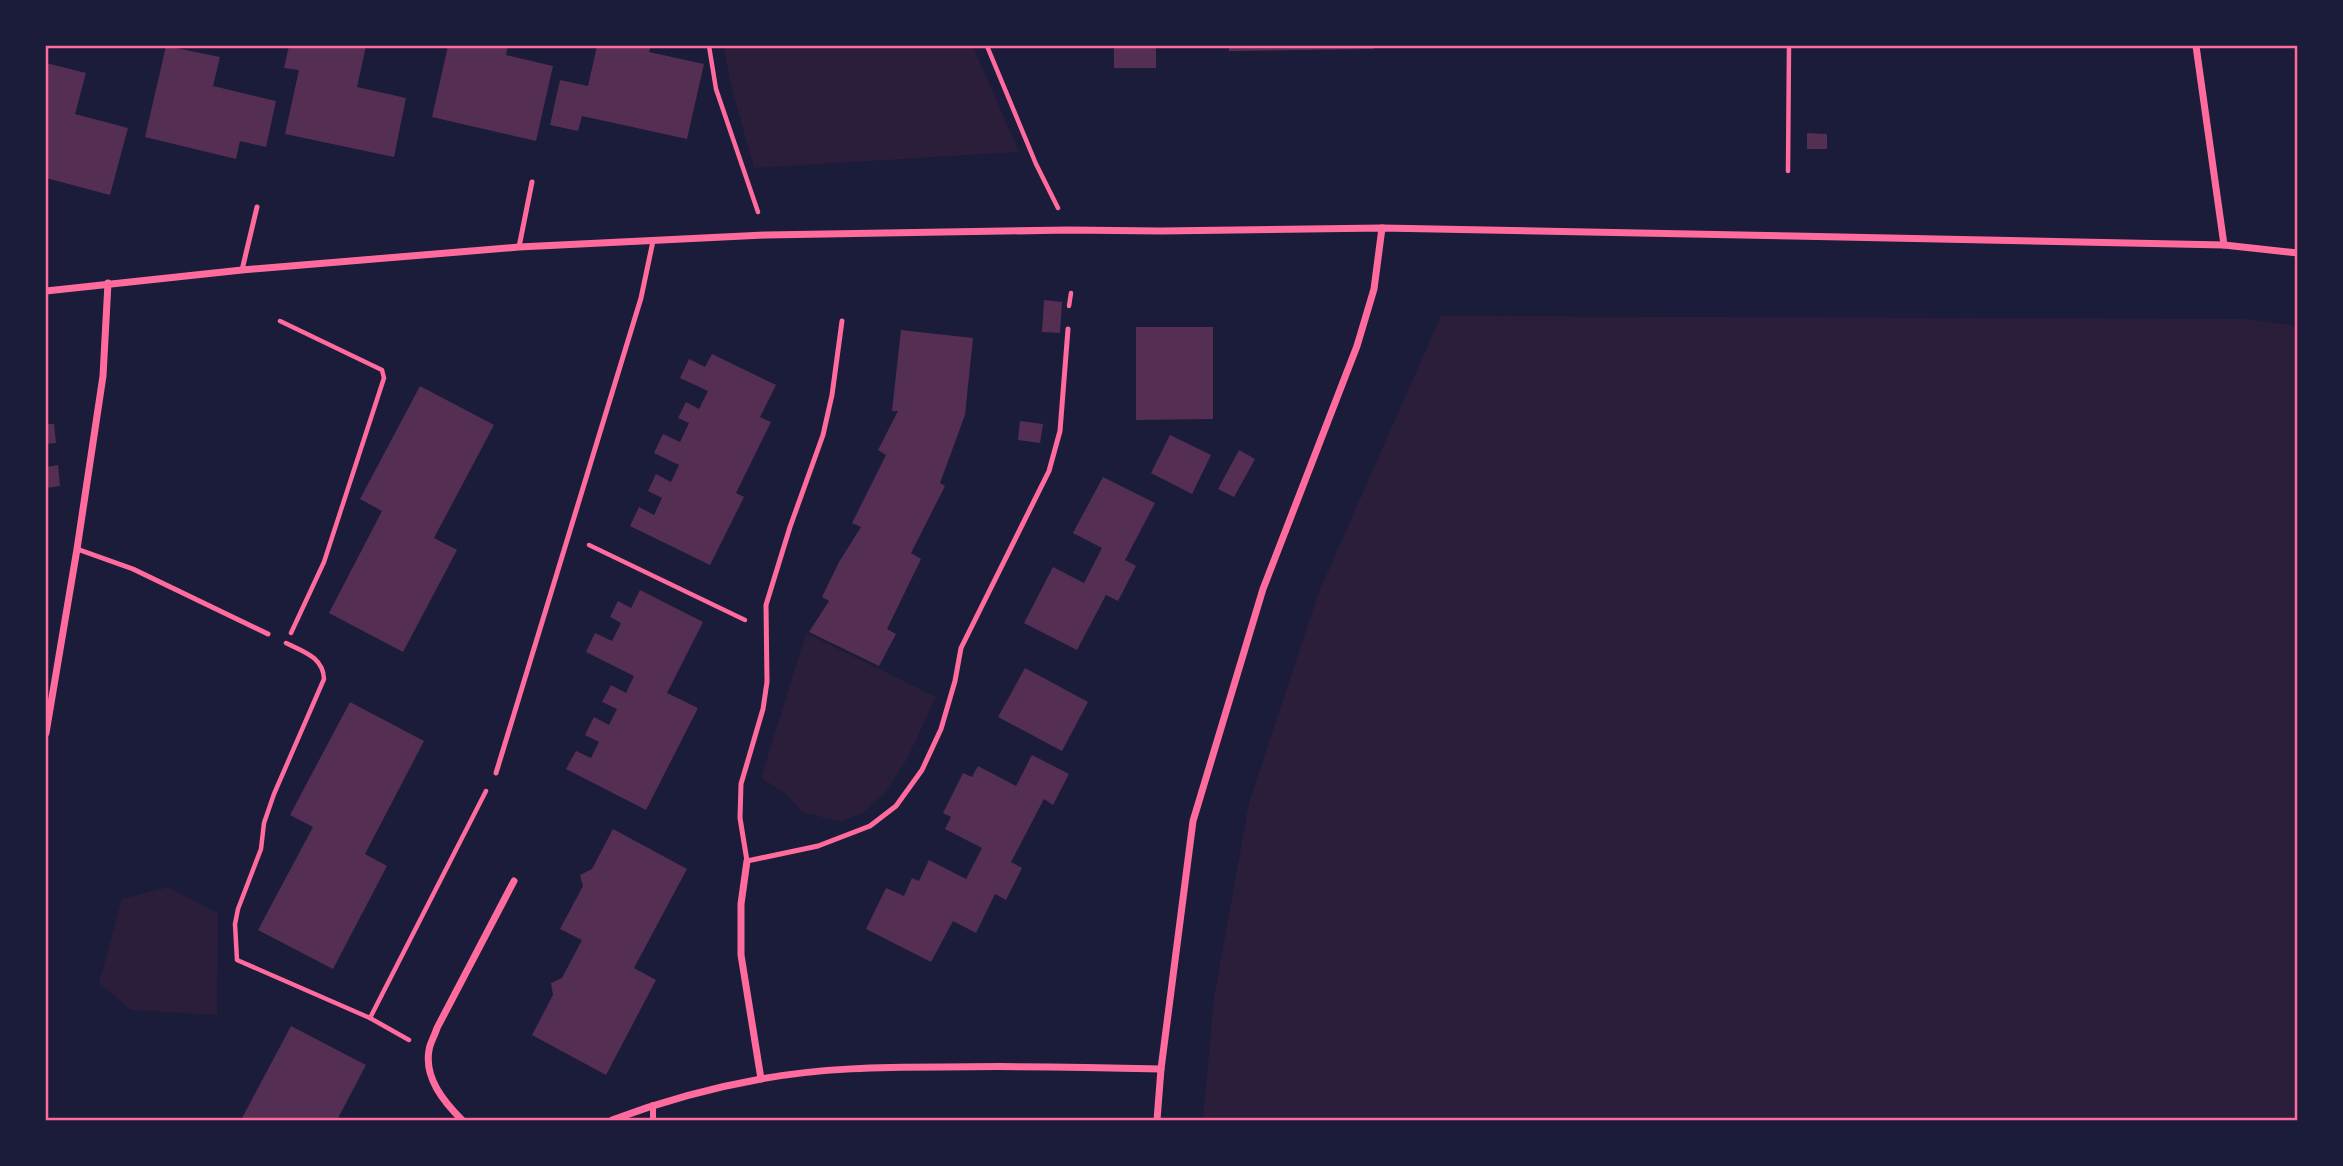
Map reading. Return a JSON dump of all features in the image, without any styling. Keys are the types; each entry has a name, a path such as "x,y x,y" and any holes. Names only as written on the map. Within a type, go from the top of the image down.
{"street":[{"path":"2196,46 2224,245"},
{"path":"1157,1121 1161,1069 1193,821 1263,590 1357,346 1374,289 1382,228"},
{"path":"46,291 242,270 519,247 766,235 1382,228 2224,245 2298,253"},
{"path":"46,733 103,376 108,283"},
{"path":"747,861 741,904 741,955 761,1079"},
{"path":"463,1121 445,1102 431,1077 429,1050 437,1028 514,881"},
{"path":"612,1121 653,1105 761,1079 896,1067 1051,1065 1161,1069"},
{"path":"653,1105 653,1121"}],"lane":[{"path":"519,247 532,182"},
{"path":"242,270 257,207"},
{"path":"495,773 641,298 653,241"},
{"path":"842,321 832,395 822,435 766,605 767,682 763,709 741,784 740,818 747,861 818,846 870,826 897,806 922,770 941,729 961,649 1049,471 1060,431 1068,329"},
{"path":"77,549 133,569 268,634"}],"path":[{"path":"709,46 716,89 766,235"},
{"path":"987,46 1036,164 1069,230"},
{"path":"1788,171 1789,46"},
{"path":"280,321 382,370 384,378 324,562 286,643"},
{"path":"569,535 766,631"},
{"path":"268,634 315,658 324,668 324,679 264,823 261,849 237,916 237,960 370,1018 429,1050"},
{"path":"370,1018 495,773"}],"shaded area":[{"path":"724,46 973,46 1019,152 754,168 730,82"},
{"path":"1441,316 2245,319 2297,326 2297,1120 1203,1120 1214,998 1249,803 1318,594"},
{"path":"806,633 936,697 907,759 884,794 862,813 841,821 803,813 785,793 761,778"},
{"path":"168,887 218,913 217,1015 131,1010 99,983 122,899"}],"building":[{"path":"166,46 220,57 213,86 276,101 266,147 240,141 236,159 145,137"},
{"path":"289,46 366,46 357,87 406,98 394,157 285,134 299,70 284,68"},
{"path":"448,46 508,46 506,55 553,66 536,141 432,117"},
{"path":"597,46 651,46 649,52 704,64 687,139 582,116 578,131 550,125 560,80 588,86"},
{"path":"1114,46 1156,46 1156,68 1114,68"},
{"path":"1229,46 1374,46 1374,49 1229,51"},
{"path":"46,63 86,73 75,114 128,128 110,195 46,178"},
{"path":"1807,133 1827,134 1827,149 1807,149"},
{"path":"1044,300 1062,302 1060,333 1042,332"},
{"path":"1136,327 1213,327 1213,419 1136,420"},
{"path":"901,330 973,338 965,415 940,483 945,486 911,553 921,559 887,629 896,634 879,666 809,632 829,601 822,597 839,562 861,527 852,523 886,455 878,450 898,411 892,411"},
{"path":"712,354 776,385 760,417 771,422 736,493 744,497 710,565 630,526 639,507 654,515 662,498 648,491 656,474 671,482 679,465 654,453 663,434 680,442 689,423 678,418 686,402 699,409 708,391 680,378 689,359 705,367"},
{"path":"420,386 494,425 434,538 457,550 403,652 329,613 382,511 360,499"},
{"path":"1020,421 1043,424 1040,443 1018,440"},
{"path":"46,424 54,424 56,443 46,444"},
{"path":"1170,435 1211,455 1192,494 1151,473"},
{"path":"1239,450 1255,459 1234,497 1218,489"},
{"path":"58,465 60,486 46,488 46,467"},
{"path":"1103,477 1155,503 1125,560 1136,566 1118,601 1106,595 1077,650 1024,623 1053,567 1084,583 1102,548 1073,533"},
{"path":"640,590 703,622 667,693 698,708 646,810 566,769 576,751 591,758 599,742 585,735 594,717 609,725 617,709 602,702 611,685 626,693 634,676 586,652 595,633 612,641 621,623 610,617 618,601 631,608"},
{"path":"1025,668 1088,702 1062,751 998,717"},
{"path":"350,702 424,741 365,854 387,866 333,969 258,930 313,827 290,815"},
{"path":"1032,755 1069,774 1053,805 1044,799 1011,862 1022,868 1006,900 995,894 976,933 953,921 931,962 866,929 886,888 904,896 912,878 919,881 929,860 966,879 982,848 945,829 951,817 943,813 963,773 972,777 978,766 1016,786"},
{"path":"613,829 687,869 634,968 656,980 606,1075 532,1035 553,995 551,983 562,978 582,940 560,929 583,886 580,875 592,869"},
{"path":"291,1026 366,1065 337,1120 241,1120"}]}
